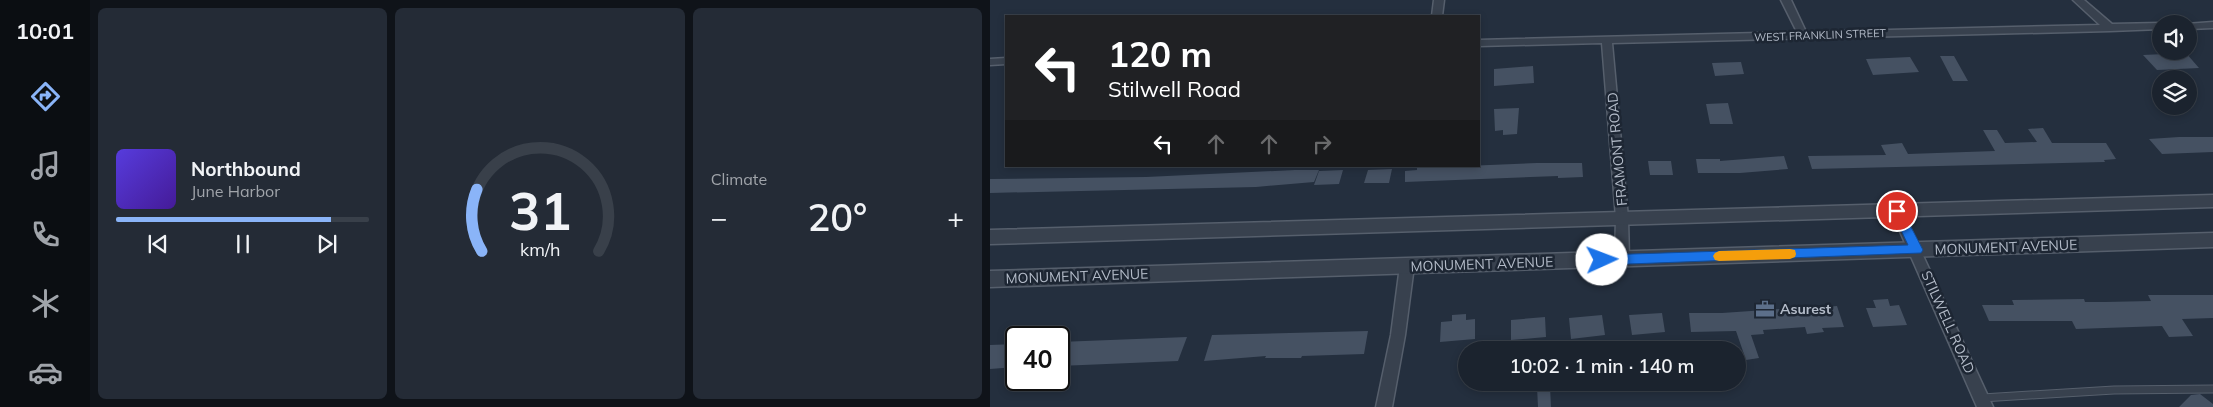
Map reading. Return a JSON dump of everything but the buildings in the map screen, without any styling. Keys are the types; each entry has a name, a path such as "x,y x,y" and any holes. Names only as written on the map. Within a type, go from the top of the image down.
{"street":[{"path":"1437,15 1440,0"},
{"path":"1786,0 1803,36"},
{"path":"2078,0 2110,28"},
{"path":"2197,26 2213,25"},
{"name":"WEST FRANKLIN STREET","path":"1480,43 2152,26"},
{"name":"FRAMONT ROAD","path":"1607,40 1622,218 1622,259"},
{"path":"990,62 1005,62"},
{"path":"990,237 2213,201"},
{"name":"STILWELL ROAD","path":"1897,211 1983,402"},
{"name":"MONUMENT AVENUE","path":"990,279 2213,240"},
{"path":"1384,407 1398,336 1406,266"}],"lane":[{"path":"1983,402 2114,390 2213,388"}],"slow traffic":[{"path":"1719,256 1790,254"}],"place":[{"name":"Asurest","path":"1765,309"}],"route":[{"path":"1602,260 1916,250 1897,211"}]}
